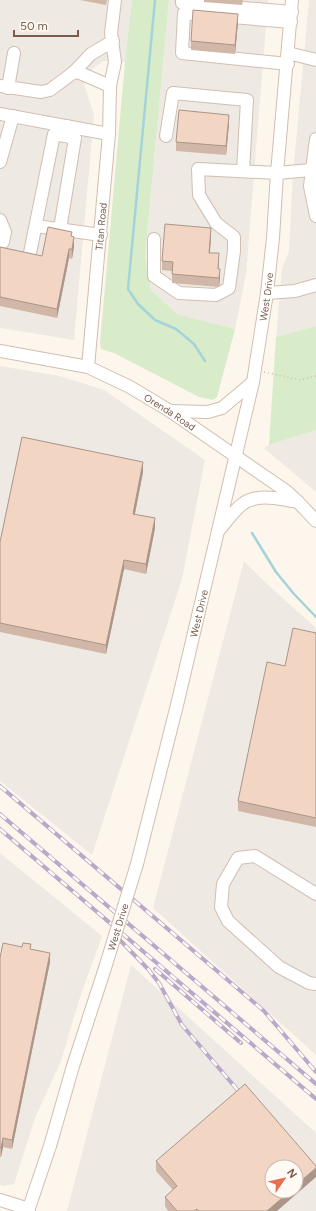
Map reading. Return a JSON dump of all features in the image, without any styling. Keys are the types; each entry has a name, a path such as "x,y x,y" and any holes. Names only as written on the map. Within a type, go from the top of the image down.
{"street":[{"name":"Titan Road","path":"88,367 109,134 110,86 115,62 111,33 115,0"},
{"path":"182,0 182,3 256,5 292,11"},
{"path":"292,11 184,13 182,53 316,60"},
{"name":"West Drive","path":"29,1210 137,864 177,705 253,382 267,293 273,238 277,173 292,11"},
{"path":"14,53 4,87 42,92 50,90 74,72 91,54 113,41"},
{"path":"74,72 80,73 110,86"},
{"path":"166,136 172,93 247,100 243,171"},
{"path":"0,114 13,116 66,131 109,134"},
{"path":"0,162 13,116"},
{"path":"30,253 54,134 66,131"},
{"path":"60,229 75,138 66,131"},
{"path":"316,139 314,170 310,186 316,216"},
{"path":"154,239 154,276 179,293 216,295 229,288 234,251 234,237 216,223 199,195 198,169 277,173 314,170"},
{"path":"0,220 5,232 3,242"},
{"path":"36,226 101,235"},
{"path":"267,293 295,291 316,285"},
{"name":"Orenda Road","path":"0,351 88,367 130,387 170,411 286,491 316,521"},
{"path":"170,411 208,412 222,408 253,382"},
{"path":"217,533 247,500 260,498 298,502"},
{"path":"316,894 255,856 238,858 223,884 221,907 228,921 279,967 309,983 316,984"},
{"path":"0,1200 29,1210"}],"path":[{"path":"254,369 269,374 300,380 316,376"}],"shaded area":[{"path":"0,0 132,0 125,62 103,61 89,72 84,84 94,115 74,340 0,328"},
{"path":"169,0 268,0 246,274 235,329 177,314 151,290 145,257"},
{"path":"309,0 316,0 316,326 276,337 282,269 289,251 293,174"},
{"path":"0,366 60,376 104,390 205,460 182,579 92,855 0,781"},
{"path":"316,430 316,492 264,448"},
{"path":"244,561 316,628 316,1055 153,908"},
{"path":"0,853 102,936 80,997 61,1061 35,1118 14,1184 4,1186 0,1185"},
{"path":"131,965 316,1133 316,1211 67,1211"}],"green space":[{"path":"132,0 169,0 145,257 151,290 177,314 235,329 217,397 213,400 199,397 114,353 101,349 100,343 125,62"},
{"path":"316,326 316,430 269,445 276,337"}],"building":[{"path":"193,10 238,14 235,45 191,41"},
{"path":"179,110 229,115 226,146 176,142"},
{"path":"165,224 211,228 209,253 219,253 219,278 172,274 173,262 162,261"},
{"path":"48,227 72,232 71,236 74,237 72,249 69,249 57,309 0,297 0,247 42,256"},
{"path":"22,437 143,462 133,514 155,518 146,564 124,560 106,645 0,623 0,542"},
{"path":"293,628 316,633 316,818 238,801 267,662 285,666"},
{"path":"3,943 22,947 23,943 31,944 30,949 50,953 12,1140 3,1138 1,1148 0,958"},
{"path":"245,1084 316,1166 316,1168 304,1178 304,1159 264,1159 264,1199 281,1199 267,1211 199,1211 197,1209 194,1211 177,1211 165,1197 177,1186 156,1161"}],"waterway":[{"path":"155,0 128,289 138,304 155,320 176,329 194,344 205,361"},
{"path":"252,533 276,572 316,617"}],"railway":[{"path":"0,786 264,1011 316,1072"},
{"path":"0,814 316,1084"},
{"path":"0,829 316,1099"},
{"path":"114,934 148,969 159,983 182,1025 241,1094"},
{"path":"155,969 241,1043"}]}
